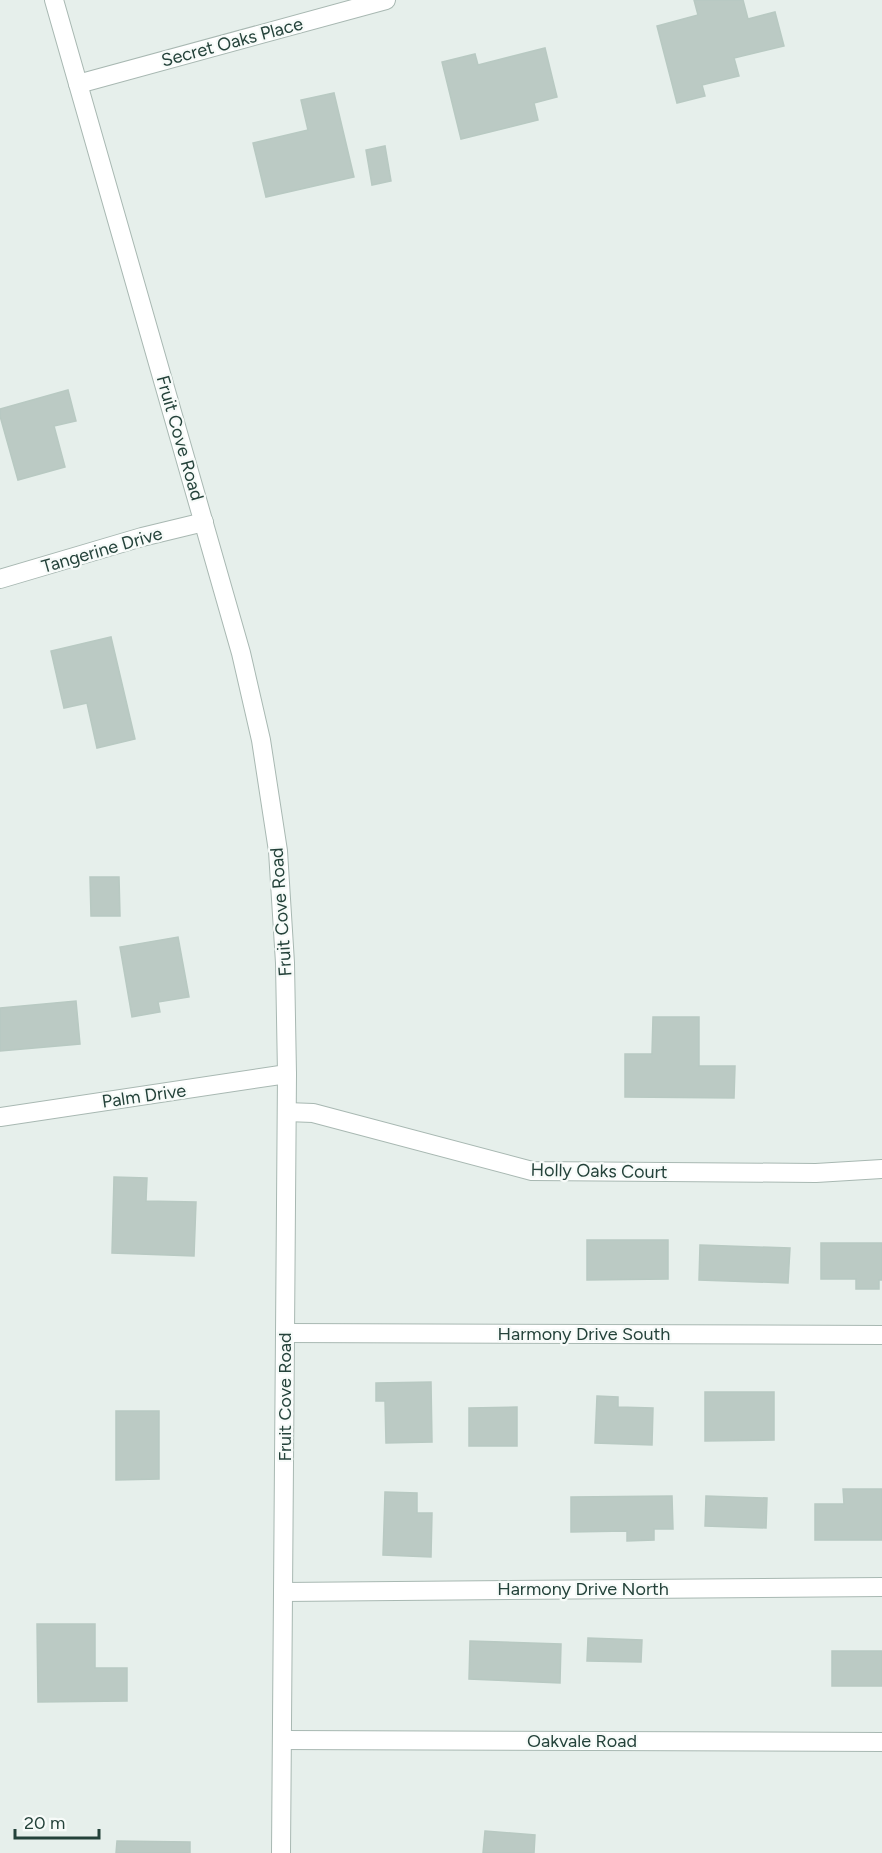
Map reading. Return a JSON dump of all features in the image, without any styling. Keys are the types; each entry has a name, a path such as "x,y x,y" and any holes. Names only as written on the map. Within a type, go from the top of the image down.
{"street":[{"name":"Fruit Cove Road","path":"54,0 241,653 261,741 278,851 285,963 287,1074 281,1853"},
{"name":"Secret Oaks Place","path":"78,84 386,0"},
{"name":"Tangerine Drive","path":"0,579 142,537 204,522"},
{"name":"Palm Drive","path":"0,1117 287,1074"},
{"name":"Holly Oaks Court","path":"287,1112 313,1113 532,1172 816,1173 882,1169"},
{"name":"Harmony Drive South","path":"285,1334 882,1335"},
{"name":"Harmony Drive North","path":"283,1592 882,1587"},
{"name":"Oakvale Road","path":"282,1740 882,1742"}],"building":[{"path":"694,0 743,0 748,19 775,12 784,46 734,58 739,76 702,85 705,96 677,103 657,26 698,15"},
{"path":"545,48 557,97 534,103 538,120 461,139 442,62 475,54 478,65"},
{"path":"334,93 354,177 266,197 253,143 308,130 301,100"},
{"path":"385,146 391,181 372,185 366,150"},
{"path":"68,390 76,421 54,426 65,467 18,480 0,409"},
{"path":"111,637 135,739 97,748 87,703 64,708 51,651"},
{"path":"90,877 119,877 120,916 91,916"},
{"path":"178,937 189,997 158,1002 160,1012 132,1017 120,947"},
{"path":"76,1001 80,1044 0,1051 0,1008"},
{"path":"653,1017 699,1017 699,1066 735,1066 734,1098 625,1097 625,1054 652,1054"},
{"path":"114,1177 147,1178 146,1201 196,1202 194,1256 112,1253"},
{"path":"587,1240 668,1240 668,1279 587,1280"},
{"path":"821,1243 882,1243 882,1280 879,1280 879,1289 856,1289 856,1279 821,1279"},
{"path":"700,1245 790,1248 788,1283 699,1280"},
{"path":"431,1382 432,1442 386,1443 385,1401 376,1401 376,1383"},
{"path":"705,1392 774,1392 774,1440 705,1441"},
{"path":"597,1396 618,1397 618,1407 653,1408 652,1445 595,1443"},
{"path":"517,1407 517,1446 469,1446 469,1408"},
{"path":"116,1411 159,1411 159,1479 116,1480"},
{"path":"843,1489 882,1489 882,1540 815,1540 815,1504 844,1504"},
{"path":"385,1492 417,1493 417,1513 432,1513 431,1557 383,1555"},
{"path":"672,1496 673,1529 654,1529 654,1540 627,1541 627,1531 571,1532 571,1497"},
{"path":"706,1496 767,1498 766,1528 705,1526"},
{"path":"37,1624 95,1624 95,1668 127,1668 127,1701 38,1702"},
{"path":"588,1638 642,1640 641,1662 587,1661"},
{"path":"470,1641 561,1644 560,1683 469,1679"},
{"path":"832,1651 882,1651 882,1686 832,1686"},
{"path":"485,1831 535,1835 534,1853 483,1853"},
{"path":"117,1841 190,1842 190,1853 116,1853"}]}
